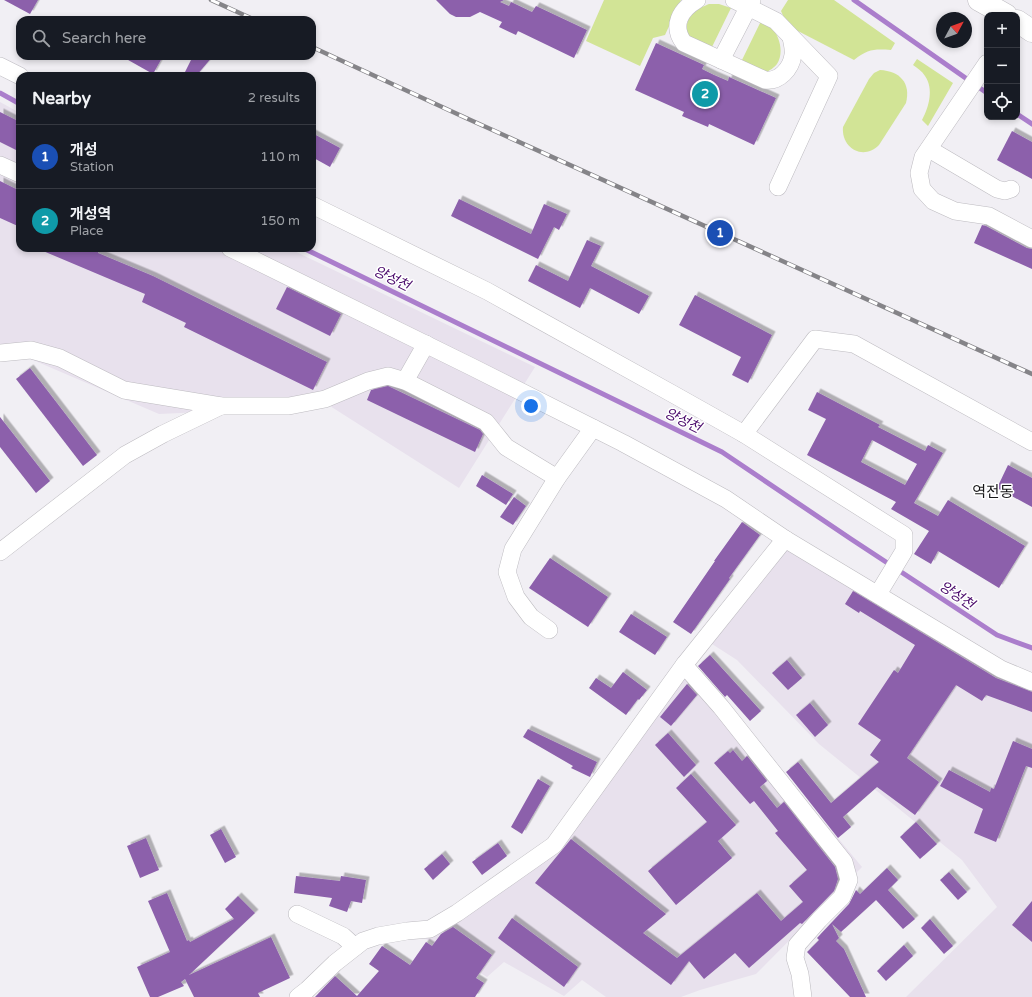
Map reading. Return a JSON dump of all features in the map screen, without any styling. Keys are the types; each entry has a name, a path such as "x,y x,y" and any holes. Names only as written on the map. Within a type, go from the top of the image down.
{"main road":[{"path":"979,0 1001,12"},
{"path":"1020,23 1032,31"}],"street":[{"path":"697,0 684,11 678,19 677,28 679,37 684,43 765,80 777,79 789,66 793,57 794,47 791,37"},
{"path":"721,60 744,2 776,21 829,76 778,186"},
{"path":"0,66 16,74"},
{"path":"984,66 923,157 920,173 922,189 933,201 955,211 989,216 1032,239"},
{"path":"929,149 997,189 1005,191 1011,189"},
{"path":"0,165 16,172"},
{"path":"316,207 487,291 744,434 904,535 904,551 882,588"},
{"path":"238,252 593,428 726,499 785,539 882,588 1001,669 1032,682"},
{"path":"744,434 815,339 854,344 1032,442"},
{"path":"405,381 426,344"},
{"path":"0,352 31,350 60,358 124,390 221,406 289,406 325,399 368,381 388,376 405,381 486,422 506,447 557,478"},
{"path":"0,552 125,455 163,434 221,406"},
{"path":"549,630 531,617 516,597 507,572 513,549 557,478 593,428"},
{"path":"298,997 308,990 334,963 363,941 378,936 430,929 457,913 554,845 684,665 785,539"},
{"path":"684,665 721,707 844,862 849,880 842,897 819,920 797,946 795,958 800,974 803,997"},
{"path":"297,914 344,936 355,947"}],"shaded area":[{"path":"0,102 16,111 16,252 296,252 535,367 459,488 330,406 159,414 0,345"},
{"path":"787,547 1032,683 1032,997 906,997 997,907 962,860 819,744 737,660 712,644"},
{"path":"692,663 862,867 756,974 681,997 606,997 582,980 564,996 504,962 487,977 423,937 557,847"}],"green space":[{"path":"604,0 681,0 665,35 653,38 640,66 586,41"},
{"path":"788,0 834,0 895,43 891,50 871,50 854,60 796,30 785,20 781,11"},
{"path":"709,4 719,4 731,8 711,49 693,41 689,37 687,31 687,23 691,16 697,10"},
{"path":"761,21 772,28 775,32 779,40 781,50 777,64 767,72 741,62"},
{"path":"917,59 953,83 928,126 922,120 927,109 930,92 928,81 924,74 913,65"},
{"path":"880,70 893,73 902,79 907,90 906,103 879,145 873,150 860,152 849,146 843,134 843,127 869,79 874,73"}],"building":[{"path":"4,0 38,0 30,14"},
{"path":"436,0 504,0 500,2 509,6 511,2 532,12 536,6 587,30 574,58 518,31 516,35 499,27 502,22 480,12 470,17 456,17 450,14"},
{"path":"656,43 704,65 702,69 714,75 728,81 729,77 776,98 754,145 709,124 708,127 682,116 684,112 635,90"},
{"path":"128,60 161,60 154,72 149,72"},
{"path":"191,60 210,60 199,72 185,72"},
{"path":"0,112 16,120 16,150 0,142"},
{"path":"1012,131 1032,142 1032,179 997,160"},
{"path":"316,135 340,148 330,167 316,159"},
{"path":"0,181 16,189 16,225 0,218"},
{"path":"459,199 531,234 544,204 567,214 559,230 554,227 538,259 451,216"},
{"path":"982,225 1027,248 1032,249 1032,269 974,243"},
{"path":"587,240 601,246 591,266 649,296 639,314 590,288 580,308 528,281 536,265 568,281"},
{"path":"45,252 98,252 153,276 327,362 313,390 184,327 186,323 142,302 145,294"},
{"path":"287,287 341,314 330,336 276,309"},
{"path":"695,295 772,335 748,383 732,375 741,357 679,325"},
{"path":"30,368 97,455 83,466 16,379"},
{"path":"388,386 480,430 483,434 475,452 367,400 371,390"},
{"path":"817,392 880,425 878,427 925,451 928,445 943,453 914,503 938,516 948,500 1025,546 999,588 938,551 931,564 914,554 929,531 891,509 896,502 807,455 826,419 808,410","holes":["872,440 917,464 905,485 861,462"]},
{"path":"0,417 50,481 36,493 0,447"},
{"path":"1008,465 1032,478 1032,507 997,488"},
{"path":"482,475 513,494 506,505 476,486"},
{"path":"514,497 526,506 513,525 500,517"},
{"path":"742,522 760,535 691,634 673,622"},
{"path":"550,558 608,597 588,627 529,588"},
{"path":"853,591 996,678 1032,692 1032,712 986,695 982,701 956,685 907,758 939,782 915,815 877,787 843,817 851,827 838,838 786,772 798,762 831,803 879,762 870,755 881,740 858,724 894,670 898,673 915,645 860,611 859,613 845,604"},
{"path":"631,614 667,637 655,655 619,632"},
{"path":"710,655 761,711 750,721 727,695 725,697 698,666"},
{"path":"787,660 802,678 788,690 772,673"},
{"path":"623,672 647,690 626,715 589,688 596,678 611,688"},
{"path":"687,684 697,695 671,726 660,717"},
{"path":"810,703 828,725 815,737 796,715"},
{"path":"528,729 597,762 590,777 571,768 573,766 523,737"},
{"path":"668,733 696,765 684,777 655,745"},
{"path":"1013,741 1032,749 1032,768 1026,766 996,842 974,833 983,809 940,786 949,770 990,792 991,788 994,789"},
{"path":"733,750 742,761 747,756 767,781 760,787 777,808 784,802 835,867 838,879 834,891 802,924 800,923 749,968 735,953 704,979 689,961 671,985 535,883 571,839 666,914 643,933 677,958 757,893 781,921 803,902 789,886 807,870 775,833 778,831 754,801 750,804 714,763 728,751 730,753"},
{"path":"691,774 736,825 718,841 732,858 676,905 648,871 707,822 676,788"},
{"path":"538,779 550,786 522,834 511,827"},
{"path":"916,822 937,844 920,859 900,837"},
{"path":"221,829 236,857 225,863 210,835"},
{"path":"146,838 159,870 140,878 127,846"},
{"path":"498,843 507,856 482,875 472,862"},
{"path":"442,854 450,864 433,880 424,869"},
{"path":"887,868 898,880 888,890 915,919 903,929 876,900 841,932 832,924 839,938 836,941 844,949 866,997 850,997 807,952 819,940 817,938 849,904 856,890 860,894"},
{"path":"949,872 967,892 958,900 940,880"},
{"path":"296,876 340,881 341,876 366,880 362,903 351,901 347,912 329,906 332,898 294,893"},
{"path":"167,893 187,941 189,940 190,942 234,919 225,909 238,896 255,913 189,975 271,937 290,978 258,993 260,997 194,997 185,979 181,982 184,986 158,997 150,997 137,967 170,952 148,901"},
{"path":"1032,901 1032,942 1012,925"},
{"path":"512,918 578,967 564,987 498,938"},
{"path":"930,919 953,946 944,954 921,928"},
{"path":"453,927 492,955 476,978 484,983 475,997 315,997 335,976 357,996 379,971 369,964 382,946 410,965 426,942 432,946 441,934"},
{"path":"904,945 913,956 886,981 877,971"}],"waterway":[{"path":"854,0 984,91"},
{"name":"양성천","path":"0,93 16,102"},
{"path":"1020,116 1032,124"},
{"name":"양성천","path":"311,252 722,452 997,635 1032,648"}],"railway":[{"path":"211,0 246,16"},
{"path":"316,49 1032,374"}],"place":[{"name":"개성역","path":"705,94"},
{"name":"개성","path":"720,233"}],"district":[{"name":"역전동","path":"993,492"}]}
